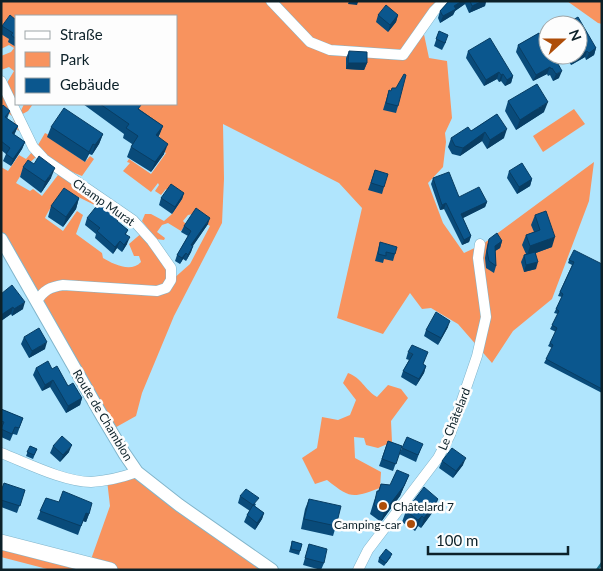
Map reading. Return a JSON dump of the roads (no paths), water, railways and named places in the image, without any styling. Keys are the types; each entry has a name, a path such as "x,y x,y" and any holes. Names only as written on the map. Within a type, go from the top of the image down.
{"main road":[{"path":"1,542 110,570"}],"street":[{"path":"271,1 310,42 330,50 403,55 434,11 444,1"},
{"name":"Champ Murat","path":"1,81 33,147 44,159 133,220 152,241 171,268 172,280 166,288 157,291 63,285 54,286 43,291 37,301"},
{"name":"Route de Chamblon","path":"1,239 102,416 137,472 172,500 272,570"},
{"name":"Le Châtelard","path":"358,570 368,550 438,458 450,435 477,356 486,317 478,258 480,244"},
{"path":"1,453 49,473 90,482 108,480 137,472"}],"waterway":[{"path":"597,570 602,563"}],"place":[{"name":"Châtelard 7","path":"383,506"},
{"name":"Camping-car","path":"411,524"}]}
